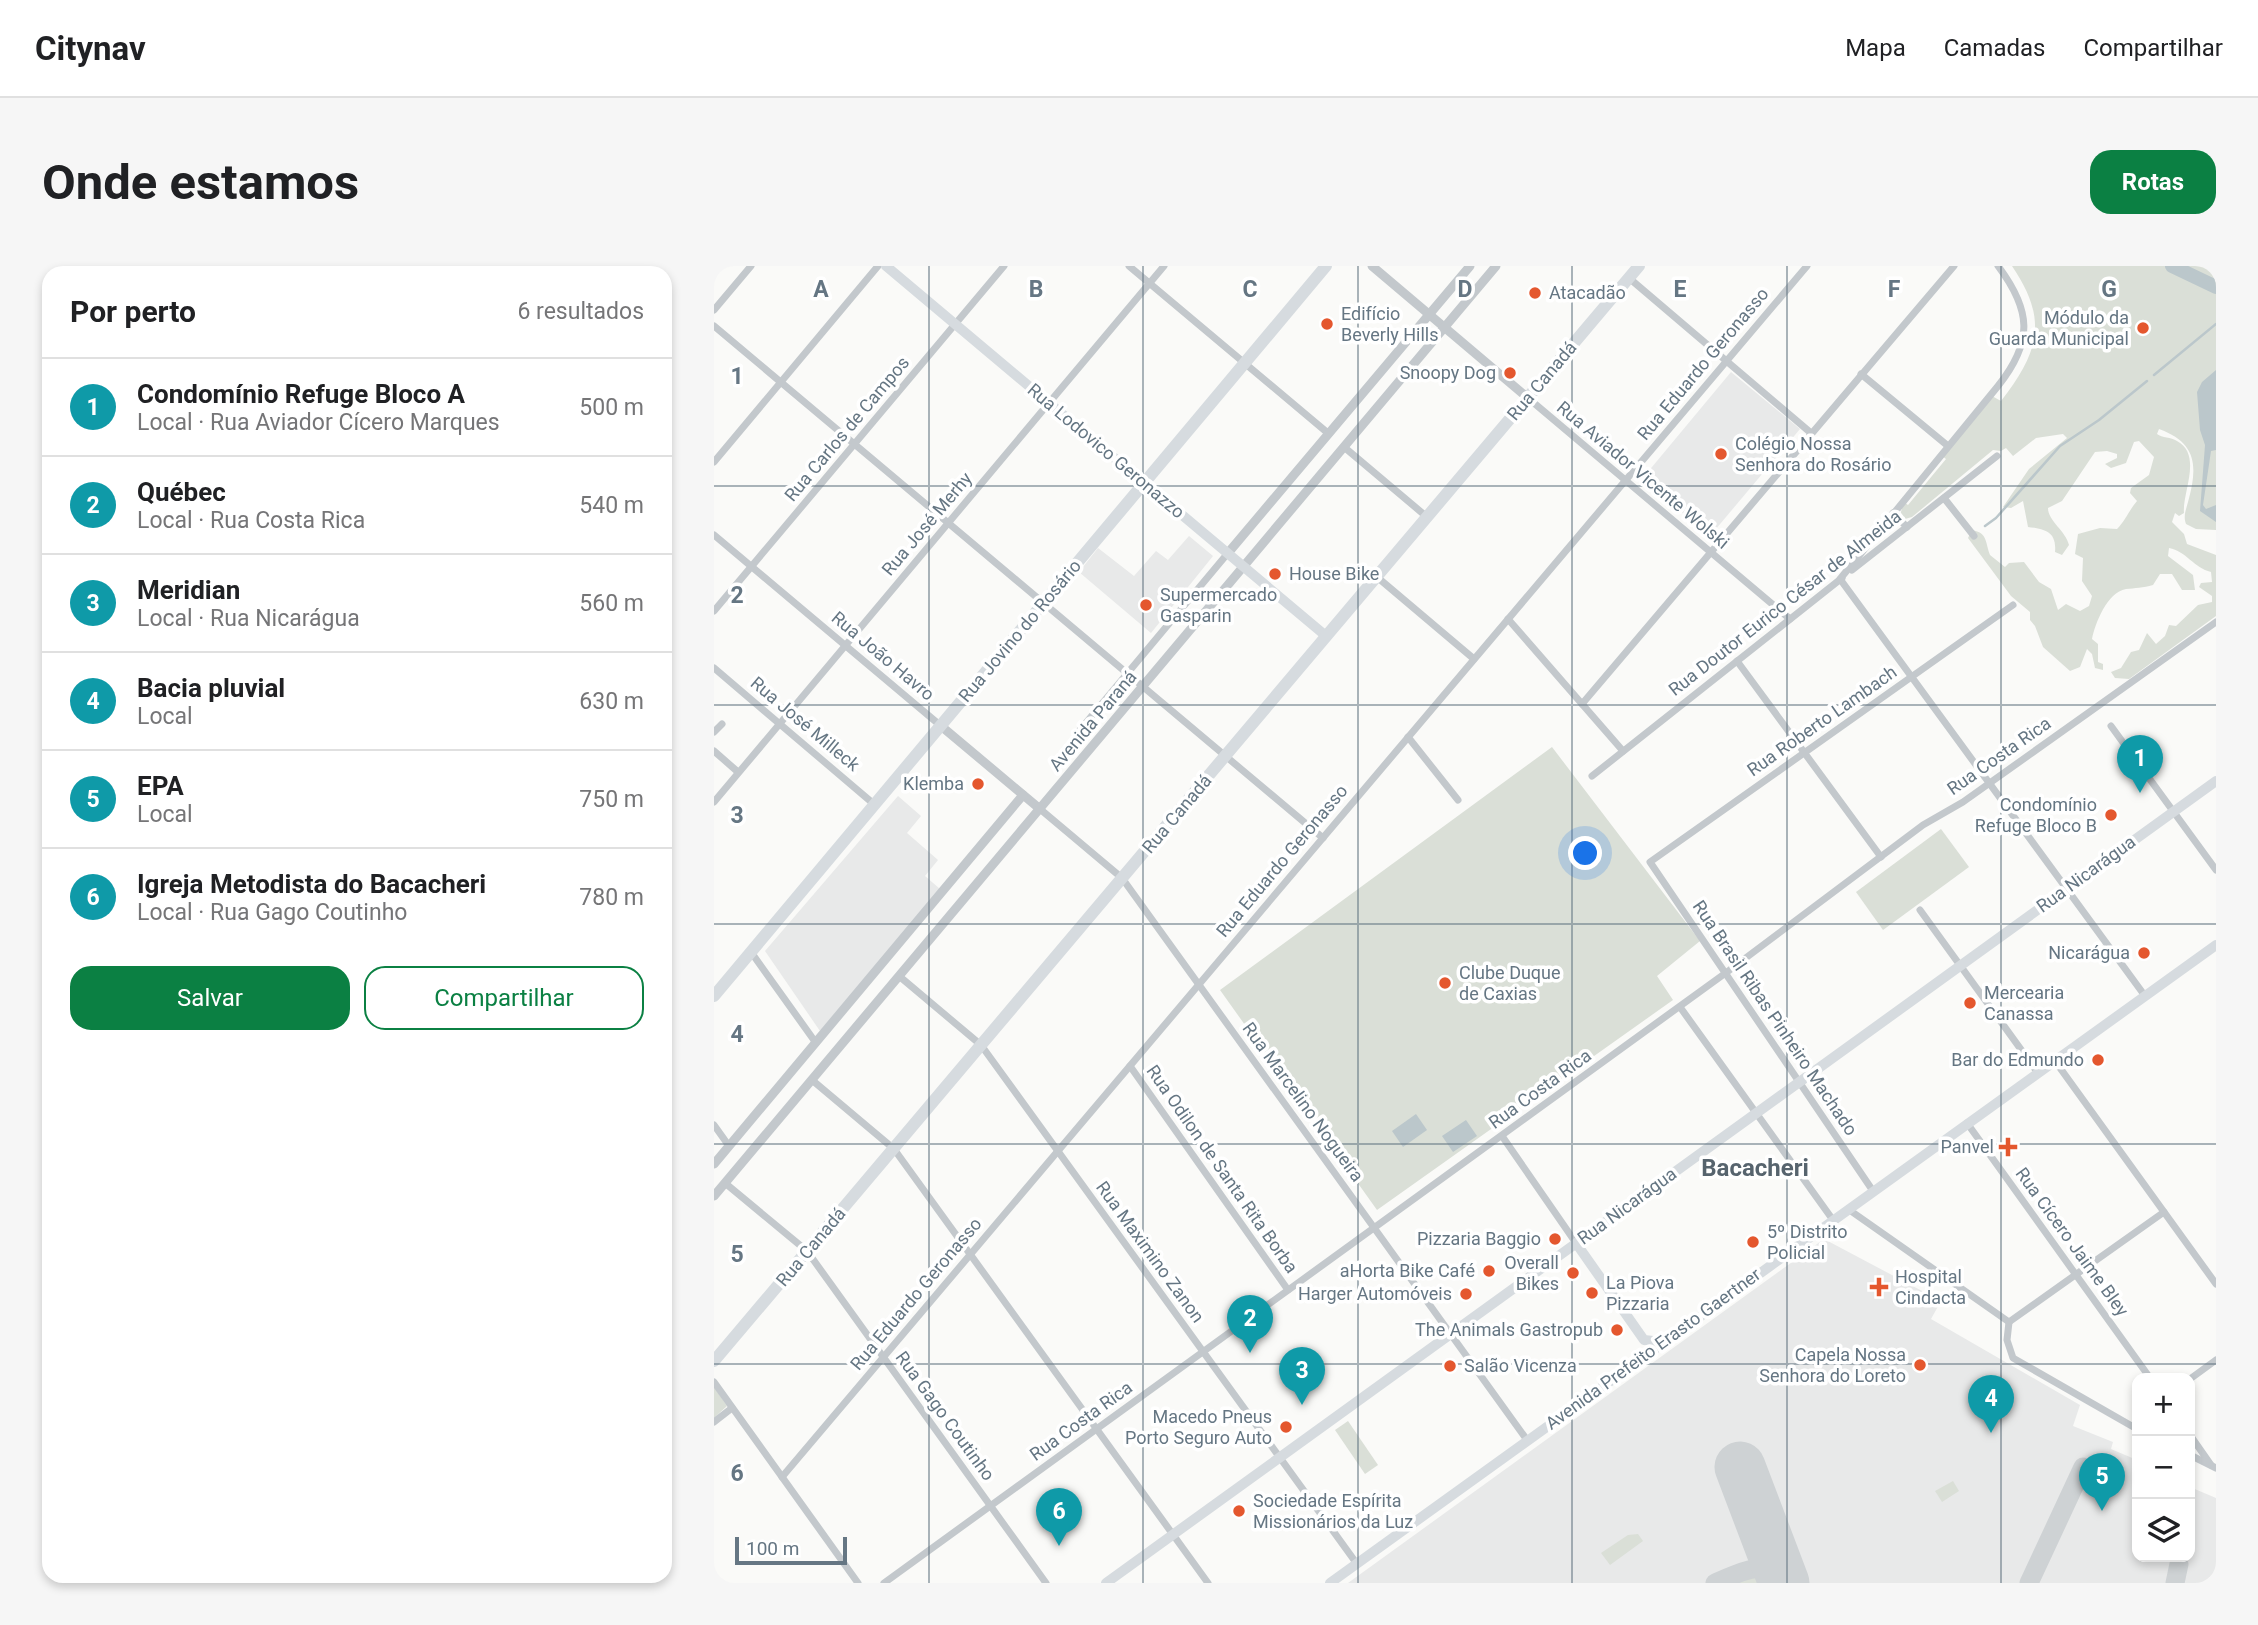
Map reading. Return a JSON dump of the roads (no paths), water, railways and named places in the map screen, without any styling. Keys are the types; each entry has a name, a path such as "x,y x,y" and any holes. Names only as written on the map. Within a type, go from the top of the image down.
{"main road":[{"name":"Rua Lodovico Geronazzo","path":"886,266 1326,636"},
{"name":"Rua Jovino do Rosário","path":"714,996 1326,266"},
{"name":"Rua Canadá","path":"714,1361 1639,266"},
{"name":"Rua Nicarágua","path":"1106,1583 2216,781"},
{"name":"Avenida Prefeito Erasto Gaertner","path":"1330,1583 2216,945"},
{"path":"1576,1243 1644,1340 1639,1360"},
{"path":"1644,1340 1664,1342"}],"street":[{"path":"714,310 751,266"},
{"path":"714,462 878,266"},
{"name":"Rua Carlos de Campos","path":"714,611 1004,266"},
{"path":"1129,266 1329,434"},
{"name":"Rua José Merhy","path":"714,802 1164,266"},
{"name":"Rua Aviador Vicente Wolski","path":"1372,266 1790,619"},
{"name":"Avenida Paraná","path":"1080,730 1470,266"},
{"name":"Avenida Paraná","path":"714,1196 1496,266"},
{"name":"Rua Eduardo Geronasso","path":"782,1477 1807,266"},
{"path":"1582,704 1954,266"},
{"path":"1998,266 2018,295 2025,313 2023,332 2006,374 1840,579 2145,996"},
{"path":"1629,278 1811,433"},
{"path":"714,326 1323,838"},
{"path":"1861,374 1948,446"},
{"path":"1344,447 1427,517"},
{"name":"Rua Doutor Eurico César de Almeida","path":"1592,776 1997,456"},
{"path":"1944,498 1974,536"},
{"path":"1893,513 1907,527"},
{"name":"Rua João Havro","path":"714,535 1032,802"},
{"path":"1377,577 1474,660"},
{"name":"Rua Roberto Lambach","path":"1650,862 2013,605"},
{"path":"1508,619 1623,751"},
{"name":"Rua Costa Rica","path":"884,1583 1680,1007 1923,825 1990,783 2216,622"},
{"path":"1737,661 1881,857"},
{"name":"Rua José Milleck","path":"714,668 875,804"},
{"path":"714,732 722,724"},
{"path":"2110,726 2216,870"},
{"path":"1408,737 1458,800"},
{"path":"714,751 738,772"},
{"path":"714,1164 1023,795"},
{"name":"Rua Marcelino Nogueira","path":"1032,802 1122,878 1527,1440"},
{"name":"Rua Brasil Ribas Pinheiro Machado","path":"1650,862 1873,1191"},
{"path":"1920,910 2038,1073"},
{"path":"751,952 816,1043"},
{"name":"Rua Maximino Zanon","path":"899,976 981,1045 1357,1564"},
{"path":"1680,1007 1833,1220"},
{"path":"2055,1060 2216,1283"},
{"name":"Rua Odilon de Santa Rita Borba","path":"1130,1066 1288,1290"},
{"path":"812,1080 894,1149 1208,1583"},
{"name":"Rua Cícero Jaime Bley","path":"1968,1124 2146,1373"},
{"path":"714,1125 729,1146"},
{"path":"1502,1136 1576,1243"},
{"name":"Rua Gago Coutinho","path":"725,1183 807,1251 1046,1583"},
{"path":"1848,1209 2009,1322"},
{"path":"2009,1322 2164,1212"},
{"path":"2009,1322 2008,1347 2013,1358 2132,1426"},
{"path":"2195,1375 2216,1360"},
{"path":"714,1382 858,1583"},
{"path":"714,1422 732,1408"},
{"path":"2191,1436 2213,1466"},
{"path":"2195,1457 2213,1466"}],"waterway":[{"path":"2172,266 2216,287"},
{"path":"2154,375 2216,324"},
{"path":"1985,526 1996,518 2060,446 2099,420 2147,381"}],"place":[{"name":"Atacadão","path":"1535,293"},
{"name":"Edifício Beverly Hills","path":"1327,324"},
{"name":"Módulo da Guarda Municipal","path":"2143,328"},
{"name":"Snoopy Dog","path":"1510,373"},
{"name":"Colégio Nossa Senhora do Rosário","path":"1721,454"},
{"name":"House Bike","path":"1275,574"},
{"name":"Supermercado Gasparin","path":"1146,605"},
{"name":"Klemba","path":"978,784"},
{"name":"Condomínio Refuge Bloco A","path":"2140,793"},
{"name":"Condomínio Refuge Bloco B","path":"2111,815"},
{"name":"Nicarágua","path":"2144,953"},
{"name":"Clube Duque de Caxias","path":"1445,983"},
{"name":"Mercearia Canassa","path":"1970,1003"},
{"name":"Bar do Edmundo","path":"2098,1060"},
{"name":"Panvel","path":"2008,1147"},
{"name":"Pizzaria Baggio","path":"1555,1239"},
{"name":"5º Distrito Policial","path":"1753,1242"},
{"name":"aHorta Bike Café","path":"1489,1271"},
{"name":"Overall Bikes","path":"1573,1273"},
{"name":"Hospital Cindacta","path":"1879,1287"},
{"name":"La Piova Pizzaria","path":"1592,1293"},
{"name":"Harger Automóveis","path":"1466,1294"},
{"name":"The Animals Gastropub","path":"1617,1330"},
{"name":"Québec","path":"1250,1353"},
{"name":"Capela Nossa Senhora do Loreto","path":"1920,1365"},
{"name":"Salão Vicenza","path":"1450,1366"},
{"name":"Meridian","path":"1302,1405"},
{"name":"Macedo Pneus Porto Seguro Auto","path":"1286,1427"},
{"name":"Bacia pluvial","path":"1991,1433"},
{"name":"Sociedade Espírita Missionários da Luz","path":"1239,1511"},
{"name":"EPA","path":"2102,1511"},
{"name":"Igreja Metodista do Bacacheri","path":"1059,1546"}],"district":[{"name":"Bacacheri","path":"1755,1168"}]}
